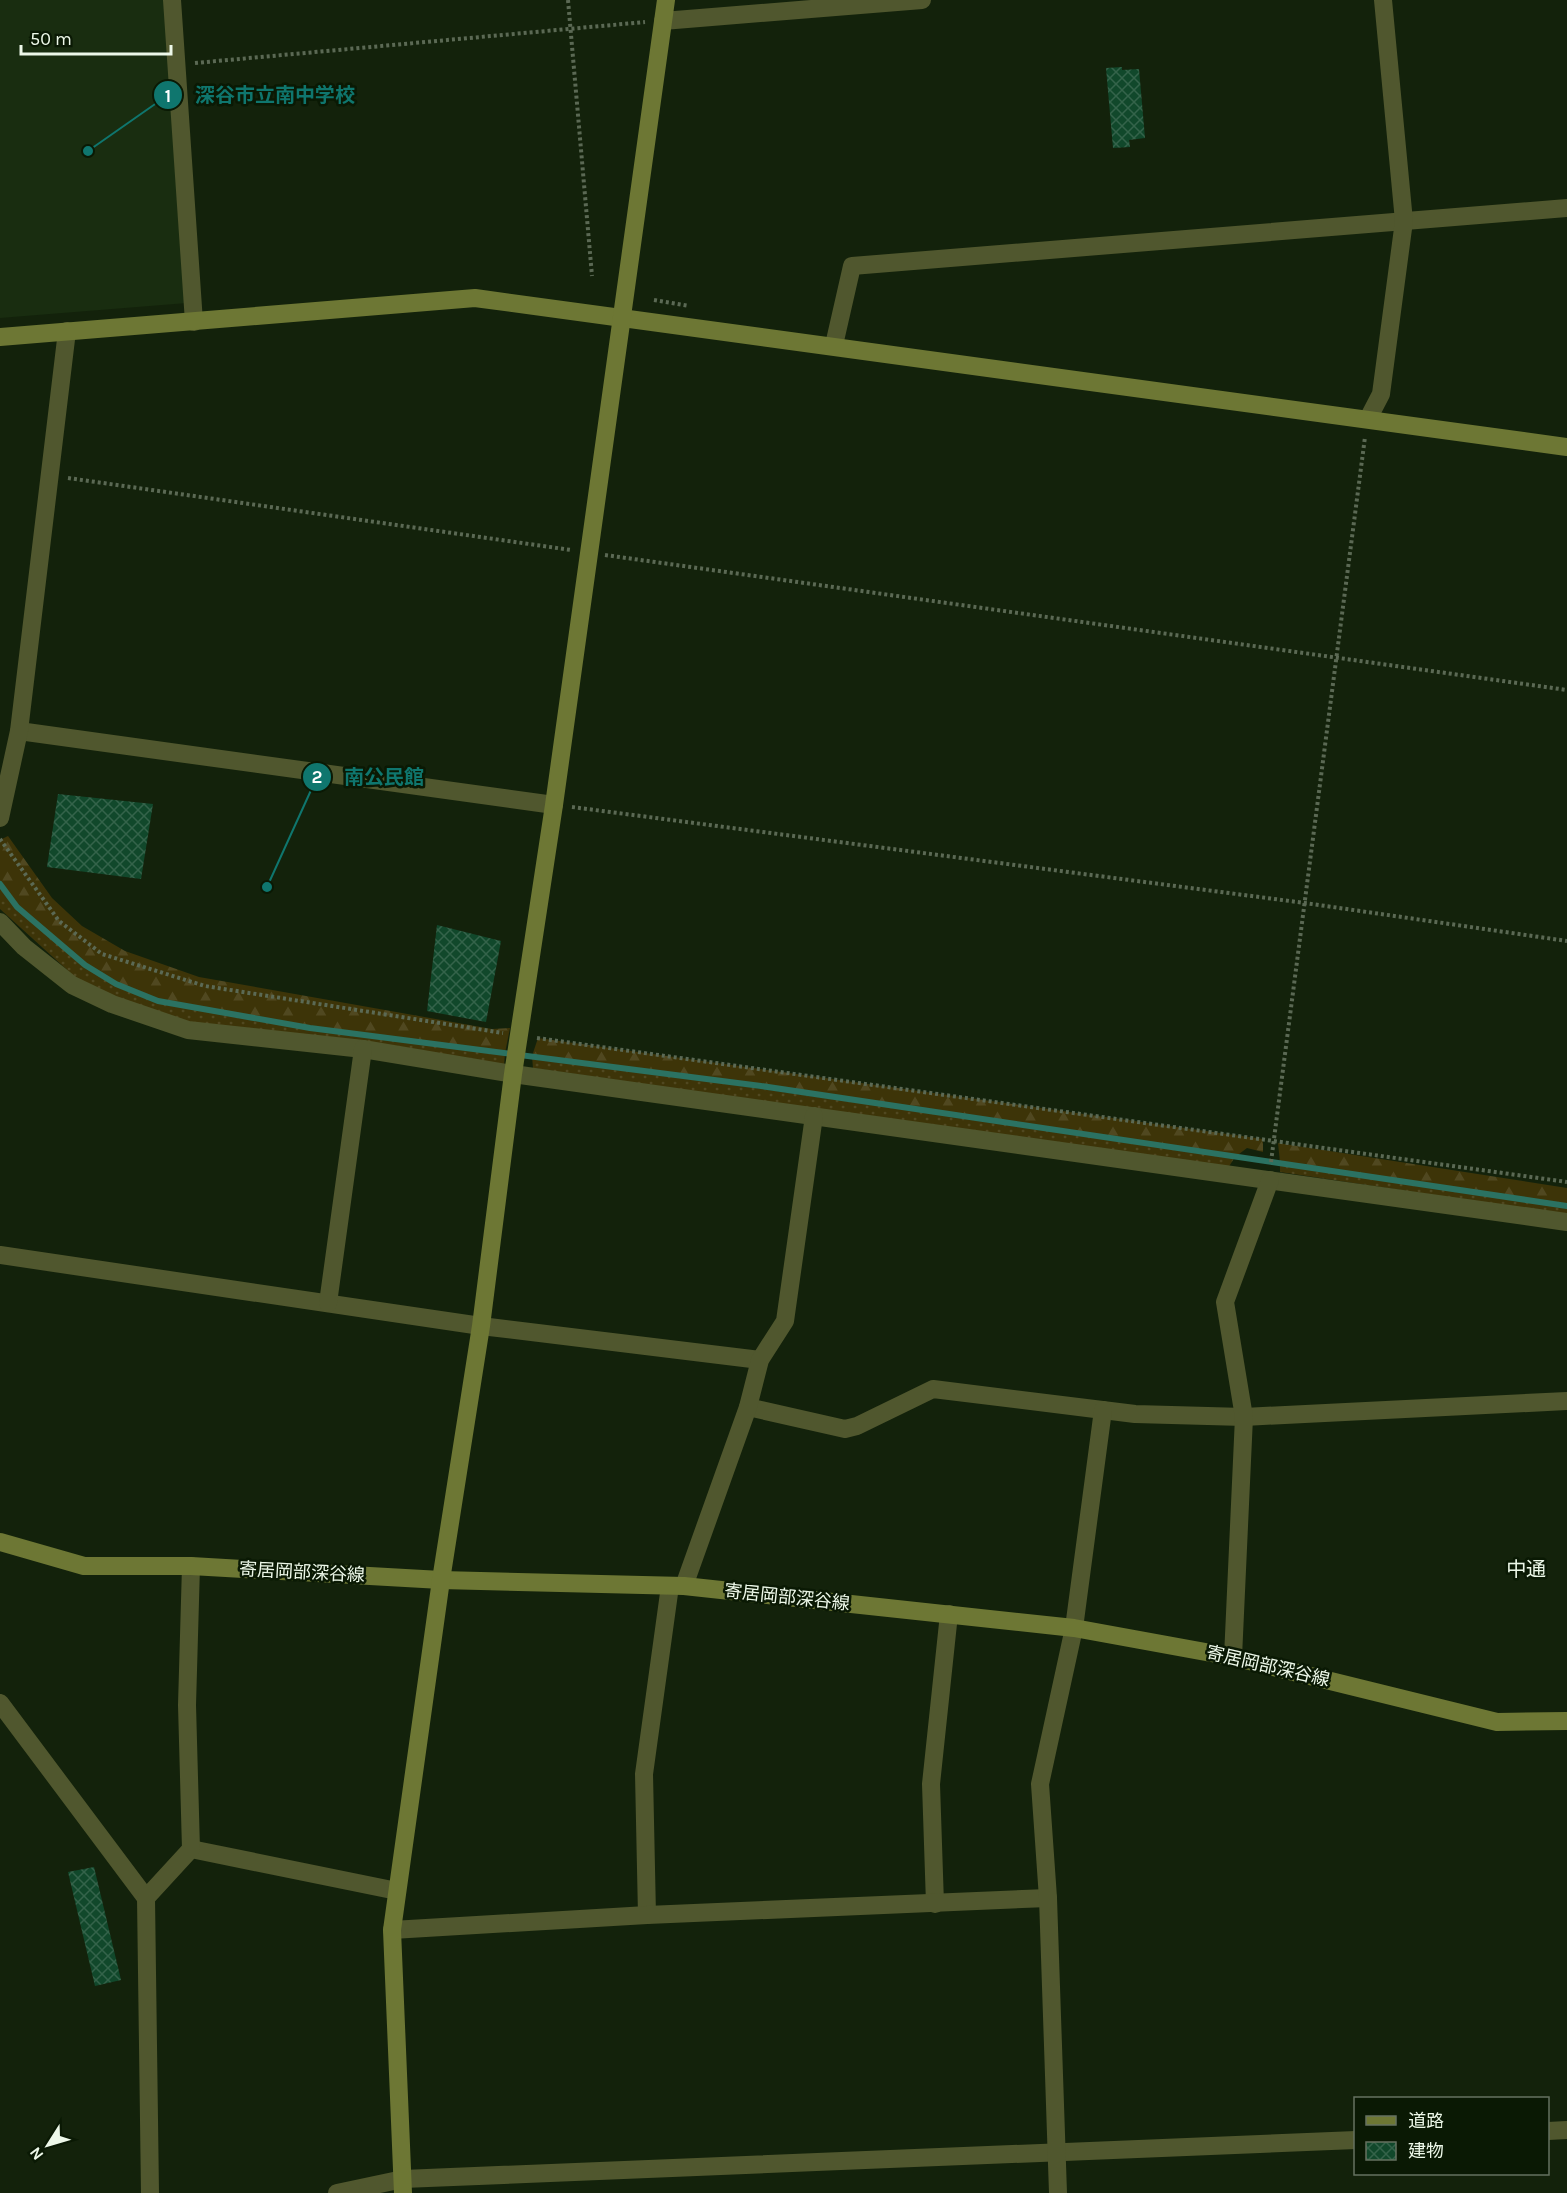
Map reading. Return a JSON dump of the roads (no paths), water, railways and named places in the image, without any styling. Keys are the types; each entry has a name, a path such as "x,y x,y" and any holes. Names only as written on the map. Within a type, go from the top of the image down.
{"street":[{"path":"172,0 194,322"},
{"path":"403,2186 392,1930 441,1580 482,1326 513,1074 554,805 587,552 666,0"},
{"path":"663,21 922,0"},
{"path":"1368,419 1381,394 1396,299 1404,221 1383,0"},
{"path":"834,345 852,266 1567,208"},
{"path":"0,337 475,298 834,345 1567,447"},
{"path":"0,818 19,731 67,331"},
{"path":"19,731 554,805"},
{"path":"0,922 24,947 72,985 123,1007 188,1030 363,1049 513,1074 814,1116 1270,1175 1567,1222"},
{"path":"328,1303 363,1049"},
{"path":"647,1915 644,1774 677,1586 748,1407 760,1360 785,1321 814,1116"},
{"path":"1233,1657 1244,1417 1225,1302 1270,1175"},
{"path":"0,1255 482,1326 760,1360"},
{"path":"748,1407 845,1429 857,1426 933,1389 1135,1414 1244,1417 1567,1401"},
{"path":"1058,2193 1048,1898 1040,1784 1074,1628 1103,1410"},
{"name":"寄居岡部深谷線","path":"0,1542 84,1566 192,1566 441,1580 677,1586 1074,1628 1233,1657 1497,1722 1567,1721"},
{"path":"147,1898 191,1849 188,1705 192,1566"},
{"path":"935,1904 931,1784 949,1614"},
{"path":"0,1703 147,1898 150,2193"},
{"path":"191,1849 397,1891"},
{"path":"392,1930 647,1915 1048,1898"},
{"path":"1549,2131 1567,2130"},
{"path":"337,2193 403,2186 1056,2152 1354,2140"}],"waterway":[{"path":"0,884 17,907 85,965 116,984 158,1001 310,1028 761,1086 1567,1206"}],"place":[{"name":"深谷市立南中学校","path":"88,151"},
{"name":"南公民館","path":"267,887"}],"district":[{"name":"中通","path":"1526,1569"}]}
